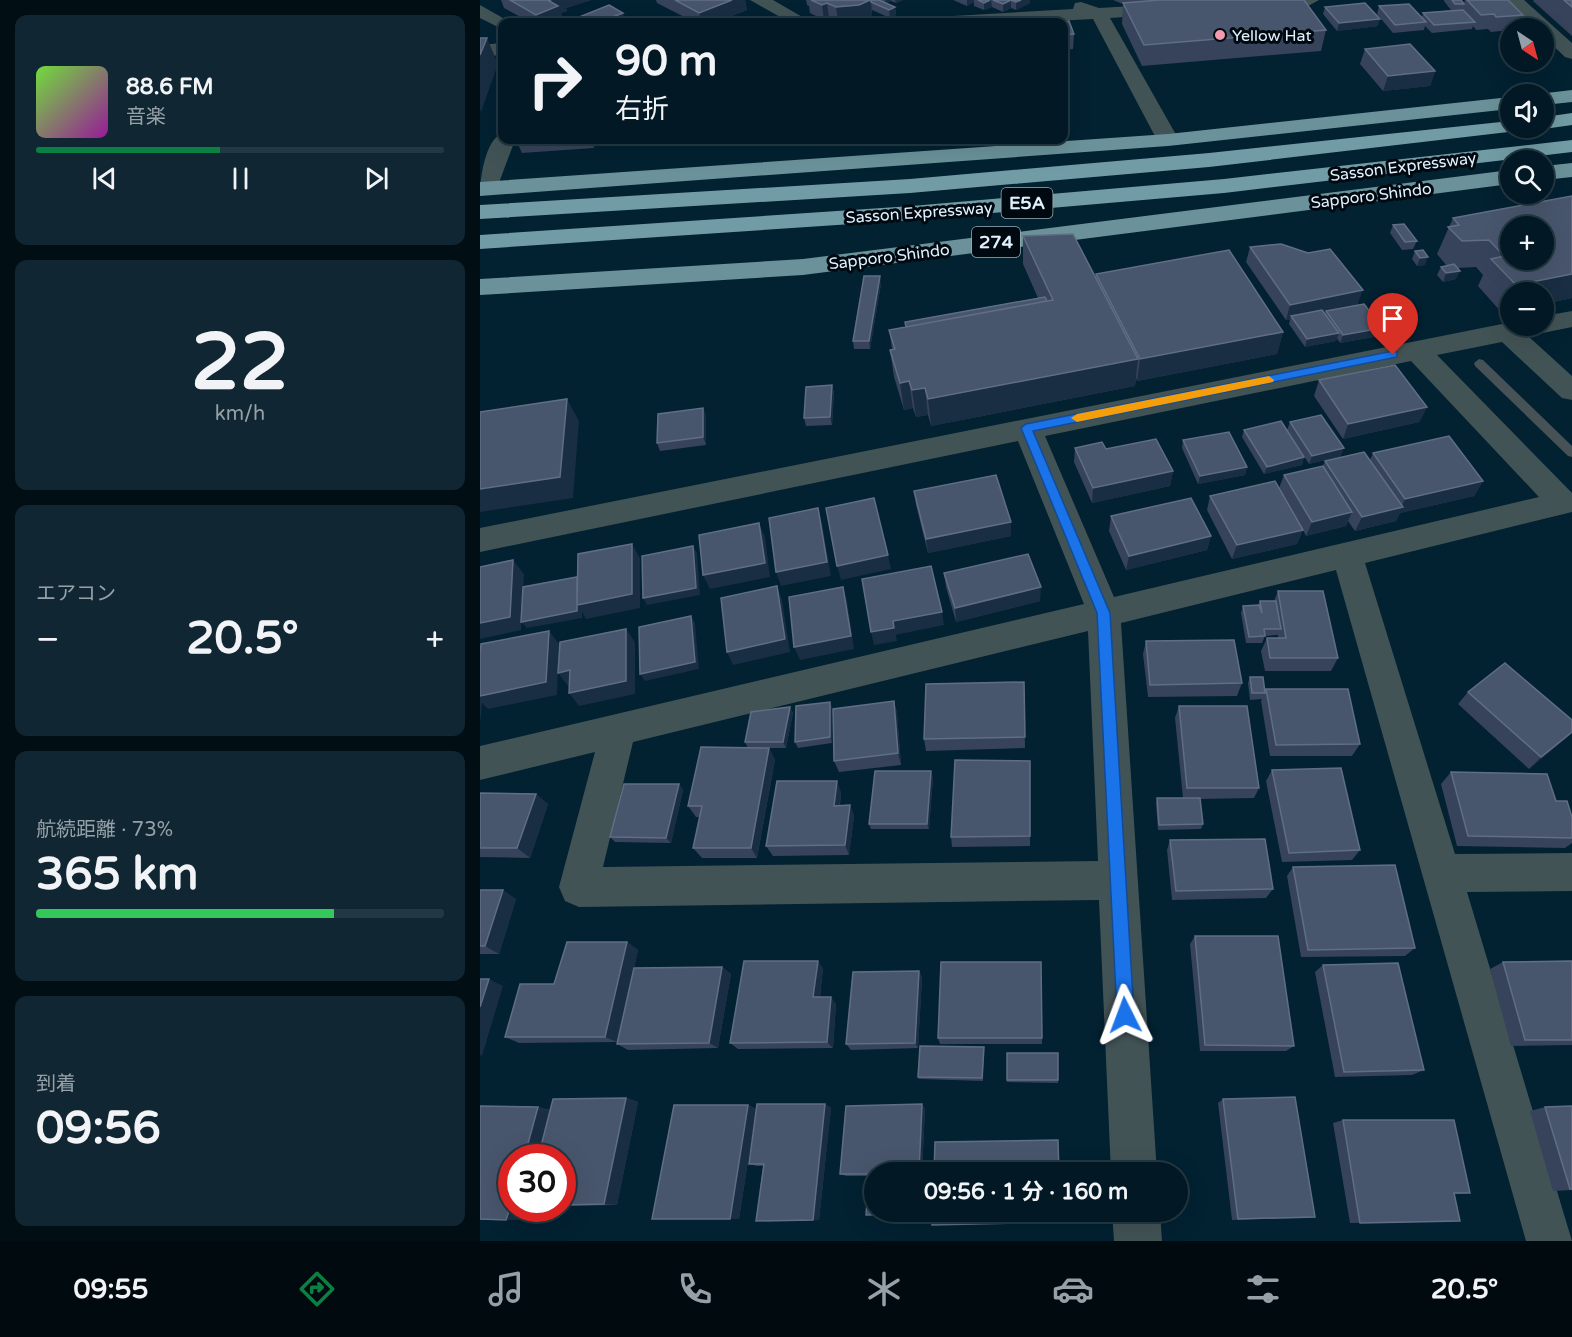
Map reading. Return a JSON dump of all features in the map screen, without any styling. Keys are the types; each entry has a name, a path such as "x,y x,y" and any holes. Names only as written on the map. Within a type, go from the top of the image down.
{"highway":[{"path":"1554,98 1572,96"},
{"path":"483,189 1168,140 1500,104"},
{"path":"1554,122 1572,119"},
{"name":"Sasson Expressway","path":"480,212 910,186 1209,160 1500,128"},
{"name":"Sasson Expressway","path":"480,242 912,213 1201,188 1572,146"},
{"path":"1554,172 1572,170"},
{"name":"Sapporo Shindo","path":"480,287 803,267 1500,178"}],"street":[{"path":"759,0 794,18"},
{"path":"1066,0 1099,14 1168,140"},
{"path":"1237,5 1307,0"},
{"path":"1513,0 1572,53"},
{"path":"1026,18 1191,8"},
{"path":"480,10 498,21"},
{"path":"480,51 498,49"},
{"path":"483,189 502,144"},
{"path":"1554,322 1572,319"},
{"path":"480,540 1500,333"},
{"path":"1511,336 1572,391"},
{"path":"480,763 1563,503 1416,350"},
{"path":"1026,428 1104,613 1133,1162"},
{"path":"1347,555 1550,1241"},
{"path":"618,730 579,886 1118,880"},
{"path":"1440,873 1572,872"},
{"path":"1137,1222 1138,1241"}],"building":[{"path":"510,0 551,0 549,1 558,6 536,15"},
{"path":"675,0 732,0 699,13"},
{"path":"811,0 870,0 859,5 836,7 827,3 822,5"},
{"path":"871,0 879,0 895,7 889,10"},
{"path":"993,0 1011,0 1003,4"},
{"path":"1159,0 1304,0 1326,30 1144,45 1123,3"},
{"path":"1452,0 1461,0 1464,4 1455,4"},
{"path":"1467,0 1508,0 1523,15 1496,17 1494,14 1481,15"},
{"path":"1564,0 1572,0 1572,7"},
{"path":"1365,3 1380,19 1339,23 1325,7"},
{"path":"1409,4 1426,22 1395,25 1379,6"},
{"path":"609,5 623,13 610,18 579,17"},
{"path":"1463,10 1475,22 1434,25 1423,13"},
{"path":"1068,21 1069,21 1074,34 1068,35"},
{"path":"480,38 487,38 480,55"},
{"path":"1410,44 1435,71 1388,76 1365,49"},
{"path":"1572,196 1572,274 1531,282 1513,282 1502,270 1554,270 1554,216 1500,216 1500,252 1489,240 1462,241 1448,227 1459,225 1453,218 1529,204 1554,204 1554,199"},
{"path":"1404,224 1417,241 1405,242 1393,225"},
{"path":"1073,234 1138,359 928,399 925,388 912,390 909,381 900,383 890,350 895,349 889,330 1053,300 1023,236"},
{"path":"1281,244 1308,253 1330,249 1363,290 1290,305 1250,247"},
{"path":"1229,250 1283,332 1140,359 1096,274"},
{"path":"1423,250 1428,257 1420,258 1415,251"},
{"path":"1500,257 1500,268 1491,259"},
{"path":"1454,264 1460,271 1446,273 1441,267"},
{"path":"864,276 880,276 869,341 853,341"},
{"path":"1045,297 1047,301 906,327 905,322"},
{"path":"1364,304 1382,328 1343,335 1326,311"},
{"path":"1322,310 1339,333 1307,339 1291,316"},
{"path":"1395,365 1427,407 1348,424 1319,380"},
{"path":"832,385 830,417 804,418 806,387"},
{"path":"567,399 560,477 480,489 480,412"},
{"path":"703,408 703,437 657,443 658,414"},
{"path":"1321,415 1344,448 1312,456 1290,422"},
{"path":"1281,421 1304,457 1267,467 1244,430"},
{"path":"1229,432 1247,467 1200,476 1183,440"},
{"path":"1449,436 1483,481 1405,499 1373,453"},
{"path":"1156,439 1173,471 1093,488 1075,448 1102,442 1106,449"},
{"path":"1364,452 1403,507 1362,517 1325,461"},
{"path":"1323,466 1352,512 1312,522 1284,475"},
{"path":"996,475 1011,522 926,539 914,491"},
{"path":"1275,481 1303,530 1237,545 1210,496"},
{"path":"874,498 888,555 837,566 826,508"},
{"path":"1191,498 1211,536 1129,556 1111,516"},
{"path":"818,508 827,562 776,572 769,518"},
{"path":"759,523 765,563 703,575 699,535"},
{"path":"632,544 632,594 577,605 578,554"},
{"path":"693,546 696,588 643,598 642,556"},
{"path":"1028,554 1041,587 955,608 944,573"},
{"path":"513,560 510,617 480,623 480,567"},
{"path":"931,566 942,612 893,621 894,628 871,632 862,579"},
{"path":"577,577 577,611 521,622 523,587"},
{"path":"777,586 785,639 727,652 721,598"},
{"path":"843,587 851,636 794,647 789,597"},
{"path":"1278,591 1323,591 1338,658 1270,658 1267,638 1286,638"},
{"path":"1260,601 1276,601 1281,629 1264,629 1265,636 1249,637 1243,606 1259,605 1262,613"},
{"path":"691,616 695,662 640,674 639,627"},
{"path":"626,629 626,681 569,693 570,670 558,673 560,642"},
{"path":"549,631 546,682 480,696 481,644"},
{"path":"1234,640 1242,683 1150,685 1146,641"},
{"path":"1505,663 1572,720 1572,732 1541,757 1468,692"},
{"path":"1250,677 1263,677 1265,693 1252,693"},
{"path":"1024,682 1025,737 924,739 926,684"},
{"path":"1266,689 1348,689 1360,744 1276,745"},
{"path":"894,701 898,753 834,761 833,709"},
{"path":"830,702 830,737 795,742 796,706"},
{"path":"1179,706 1247,706 1259,788 1187,788"},
{"path":"790,707 783,742 745,742 751,712"},
{"path":"701,747 769,748 751,848 693,848 702,806 688,806"},
{"path":"955,760 1030,761 1030,836 951,837"},
{"path":"1341,768 1360,850 1289,853 1272,770"},
{"path":"875,771 931,771 927,824 869,824"},
{"path":"1451,772 1547,774 1556,801 1567,801 1572,817 1572,838 1468,836"},
{"path":"777,781 837,781 834,806 850,805 845,845 766,846"},
{"path":"624,784 679,784 666,838 610,837"},
{"path":"480,793 536,794 517,848 480,848"},
{"path":"1157,798 1200,798 1203,824 1159,825"},
{"path":"1265,839 1273,889 1176,891 1170,840"},
{"path":"1395,865 1415,948 1308,950 1293,867"},
{"path":"480,890 503,890 485,946 480,946"},
{"path":"1195,936 1278,936 1294,1046 1205,1045"},
{"path":"567,942 627,942 605,1037 505,1037 520,984 554,984"},
{"path":"744,961 818,961 813,997 831,997 827,1042 730,1043"},
{"path":"1572,961 1572,1040 1525,1040 1503,962"},
{"path":"941,962 1041,962 1042,1038 938,1038"},
{"path":"1398,963 1424,1070 1344,1072 1323,965"},
{"path":"722,967 709,1043 617,1044 634,968"},
{"path":"919,971 915,1043 846,1044 853,972"},
{"path":"480,979 489,979 480,1007"},
{"path":"920,1046 984,1047 982,1078 918,1077"},
{"path":"1007,1053 1058,1053 1058,1080 1007,1080"},
{"path":"1295,1097 1315,1217 1238,1219 1223,1099"},
{"path":"626,1098 604,1204 576,1205 576,1144 542,1144 553,1099"},
{"path":"757,1104 825,1104 813,1220 756,1221 764,1164 749,1164"},
{"path":"922,1104 919,1162 864,1162 864,1174 840,1174 846,1106"},
{"path":"674,1105 748,1105 730,1219 652,1219"},
{"path":"480,1106 538,1107 528,1144 498,1144 498,1220 480,1219"},
{"path":"1572,1106 1572,1189 1570,1189 1545,1107"},
{"path":"1343,1120 1454,1120 1470,1193 1454,1193 1460,1221 1360,1223"},
{"path":"1058,1140 1059,1162 934,1162 935,1142"},
{"path":"932,1222 1020,1222 1020,1223 932,1225"}],"waterway":[{"path":"1479,363 1572,453"}],"slow traffic":[{"path":"1077,418 1269,380"}],"place":[{"name":"Yellow Hat","path":"1220,35"}],"route":[{"path":"1125,1015 1104,613 1026,428 1393,355"}]}
